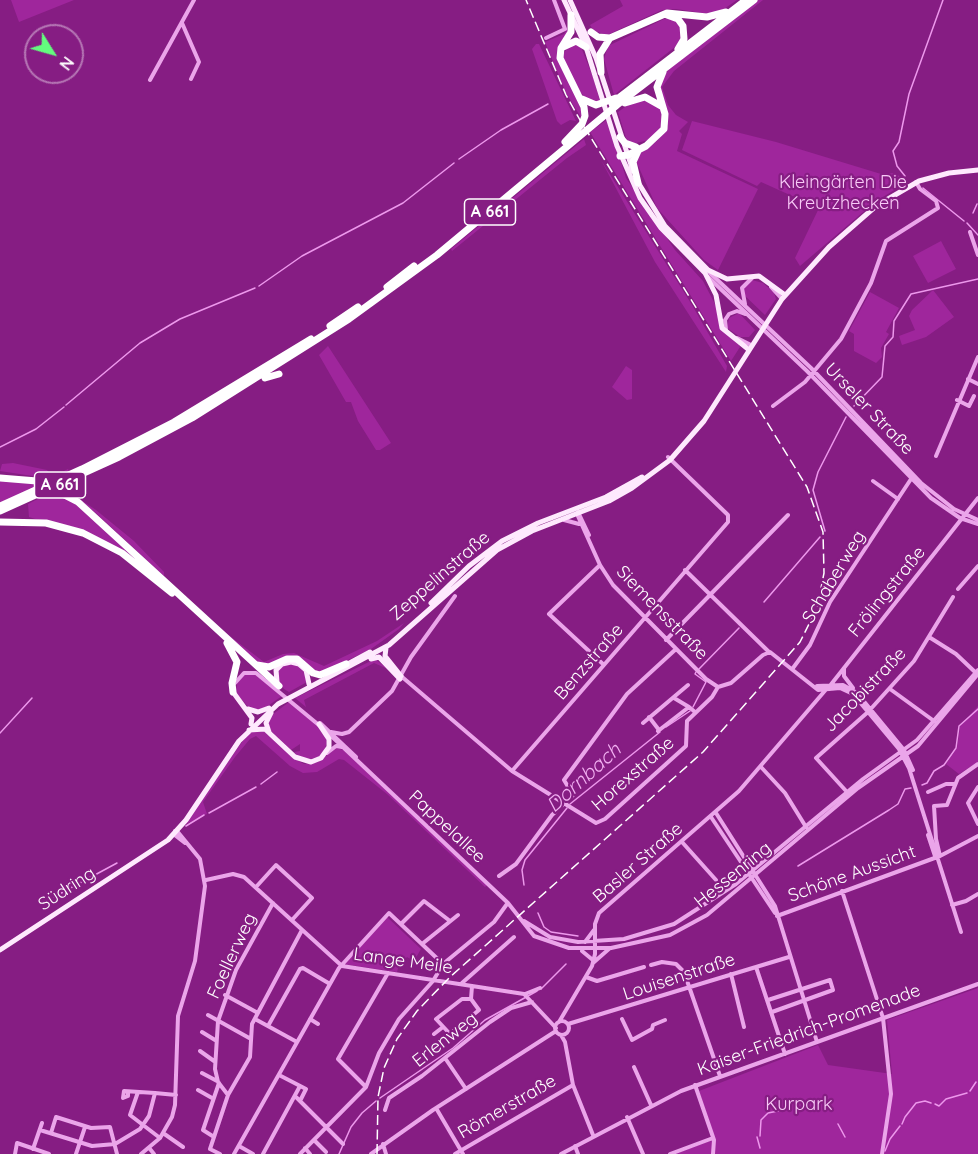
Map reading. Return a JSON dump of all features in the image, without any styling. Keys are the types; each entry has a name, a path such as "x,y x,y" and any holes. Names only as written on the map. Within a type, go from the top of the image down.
{"highway":[{"name":"A 661","path":"616,103 746,0"},
{"name":"A 661","path":"0,511 119,457 241,389 315,342 437,255 601,111 610,111 626,92 754,0"},
{"name":"A 661","path":"661,15 676,12 707,17 736,7"},
{"path":"591,32 602,38 610,38 661,15 674,16 685,30 683,43 657,84 664,109 665,124 654,140 624,154"},
{"path":"575,17 571,32 560,52 563,67 585,110 585,126"},
{"path":"600,72 600,54 610,38"},
{"path":"560,52 574,42 586,47"},
{"path":"580,97 601,111 616,103"},
{"name":"A 661","path":"616,103 645,97 656,101 664,109"},
{"name":"A 661","path":"0,506 148,436 275,363 359,307 464,227 578,132"},
{"path":"620,136 625,143 638,149"},
{"path":"638,149 633,162 638,183"},
{"path":"328,323 359,307"},
{"path":"275,363 298,342"},
{"path":"307,352 315,342"},
{"path":"241,389 271,375 279,374"},
{"path":"0,478 17,477 37,481 63,492 78,502 270,683"},
{"path":"0,522 46,523 83,533 116,549 161,581 282,690"},
{"path":"226,643 237,662 232,683 233,692"},
{"path":"249,659 264,667 287,659 297,659 313,673 320,675 344,668"}],"main road":[{"path":"564,0 575,17 600,72 624,154 638,183 665,226 706,272 716,295 722,328 749,347"},
{"path":"570,0 640,198 661,228 706,272 727,279 759,276 784,297"},
{"path":"575,17 591,32"},
{"name":"Zeppelinstraße","path":"253,723 269,708 309,684 389,645 497,550 518,538 632,488 669,458 692,431 726,385 770,315 823,253 885,199 916,182 949,173 978,170"},
{"name":"Zeppelinstraße","path":"253,723 377,648 405,628 462,572 494,546 524,529 579,512 623,489 669,458"},
{"path":"389,645 384,654 400,677"},
{"path":"344,668 375,657 400,677"},
{"path":"282,690 275,672 279,666 288,662 305,668 310,677 309,684"},
{"path":"233,692 246,708 253,723"},
{"path":"270,733 267,717 294,699"},
{"path":"246,708 256,712 269,708"},
{"name":"Südring","path":"0,950 166,842 253,723"},
{"name":"Südring","path":"150,853 175,832 225,756 253,723"},
{"path":"248,730 258,728 270,733 300,760 317,761 327,753 329,739 319,724"}],"street":[{"path":"150,80 194,0"},
{"path":"546,39 565,29 554,0"},
{"path":"182,22 199,62 191,79"},
{"path":"773,406 813,373 837,345 872,283 886,241 896,232 938,208 936,201 920,189 916,182"},
{"path":"970,232 978,255"},
{"name":"Urseler Straße","path":"706,272 747,308 813,373 912,478 964,517 978,522"},
{"name":"Urseler Straße","path":"706,272 749,316 813,373"},
{"path":"747,308 741,292 743,285 751,279 765,282 784,297"},
{"path":"749,316 739,312 731,313 724,324 731,334 749,347"},
{"path":"936,456 957,400 978,357"},
{"path":"968,379 978,384"},
{"path":"957,400 969,406 974,396"},
{"name":"Benzstraße","path":"512,771 726,525 729,518 669,458"},
{"name":"Schaberweg","path":"793,668 811,642 829,604 912,478"},
{"path":"873,481 898,499"},
{"name":"Frölingstraße","path":"716,813 761,766 822,691 845,667 978,498"},
{"name":"Siemensstraße","path":"579,512 600,565 624,598 710,682 718,687"},
{"path":"666,640 788,515"},
{"path":"562,520 582,524"},
{"path":"600,565 549,614 604,665"},
{"path":"958,589 978,566"},
{"path":"685,570 769,652 779,657 812,684 822,691 838,688 847,690 869,711 904,753 961,932"},
{"path":"327,753 336,746 345,747 346,739 352,729 396,686 422,640 455,596"},
{"name":"Jacobistraße","path":"847,792 816,758 890,690 917,658 953,597"},
{"path":"929,637 951,650 977,672"},
{"path":"499,876 516,864 552,815 568,806 573,795 564,780 627,694 676,649"},
{"name":"Horexstraße","path":"568,806 592,822 605,819 687,745 685,724 715,695 718,687 730,683 769,652"},
{"path":"845,667 844,676 869,711"},
{"path":"392,670 396,686"},
{"name":"Hessenring","path":"521,918 538,938 562,947 579,949 611,948 653,940 692,925 744,885 760,868 847,792 912,747 977,672"},
{"name":"Hessenring","path":"912,747 977,672"},
{"path":"233,692 236,681 246,673 256,673 270,683"},
{"path":"400,677 512,771 568,806"},
{"name":"Pappelallee","path":"270,683 294,699 331,732 373,776 521,918"},
{"path":"643,723 688,685"},
{"path":"822,691 846,686 857,693"},
{"path":"890,690 934,722"},
{"path":"674,698 695,712"},
{"name":"Pappelallee","path":"294,699 345,747"},
{"path":"649,717 659,730 689,707"},
{"path":"331,732 342,734 352,729"},
{"path":"896,743 912,747 909,763"},
{"path":"896,743 896,758 909,763"},
{"name":"Hessenring","path":"521,918 550,937 585,942 651,933 682,920 760,868 896,758"},
{"path":"937,857 934,806 947,805 961,774 978,764"},
{"path":"761,766 785,793 806,827"},
{"path":"928,792 946,784 955,784"},
{"path":"978,787 968,803 978,824"},
{"path":"716,813 723,828 775,906 817,1042"},
{"name":"Basler Straße","path":"593,962 596,949 594,929 602,911 716,813"},
{"path":"711,817 723,828"},
{"path":"175,832 181,840 191,846"},
{"path":"141,1154 150,1149 161,1136 172,1117 176,1095 177,1023 195,961 206,880 202,863 191,846 175,832"},
{"name":"Schöne Aussicht","path":"777,916 937,857 978,836"},
{"path":"166,842 181,840"},
{"path":"682,842 716,880"},
{"path":"746,863 760,868 760,886"},
{"path":"743,878 746,863"},
{"path":"256,887 276,865 312,898 291,920"},
{"name":"Lange Meile","path":"206,880 237,874 244,877 342,966 525,994 540,988"},
{"path":"744,885 752,883 760,886"},
{"path":"843,891 883,1018 891,1094 882,1154"},
{"path":"952,904 968,901 978,894"},
{"name":"Pappelallee","path":"502,898 514,910"},
{"path":"401,924 424,901 450,921"},
{"name":"Foellerweg","path":"218,1082 214,1061 215,1040 225,995 252,938 273,903"},
{"path":"300,1154 366,1087 379,1053 399,1019 433,981 443,964 496,920 507,904"},
{"path":"234,1154 330,984 342,966 389,913 443,964"},
{"path":"422,944 458,915"},
{"path":"585,942 594,929"},
{"path":"220,1154 210,1149 228,1095 250,1057 255,1019 302,930"},
{"path":"651,933 653,940"},
{"path":"461,983 514,937"},
{"path":"371,1154 436,1108 549,1038 560,1028 564,1013 593,962 611,948"},
{"path":"579,949 593,962"},
{"name":"Louisenstraße","path":"560,1028 619,1012 730,974 789,957"},
{"path":"651,965 662,962 676,964 684,972 720,1076"},
{"path":"586,977 597,981 644,967"},
{"path":"756,967 784,1054"},
{"path":"268,1026 300,969 303,968 330,984"},
{"path":"366,1087 338,1059 388,973"},
{"path":"730,974 744,1027"},
{"path":"768,1000 830,980 833,990 771,1012"},
{"name":"Kaiser-Friedrich-Promenade","path":"561,1154 627,1117 695,1085 978,984"},
{"path":"471,999 462,999 436,1018 450,1034 479,1010 471,999 472,986"},
{"name":"Lange Meile","path":"525,994 548,1020 560,1028"},
{"path":"225,995 258,1013"},
{"name":"Erlenweg","path":"385,1110 389,1098 504,1012 531,1000"},
{"name":"Foellerweg","path":"208,1015 218,1021"},
{"path":"255,1019 297,1042"},
{"path":"310,1019 318,1024"},
{"path":"622,1019 632,1040 652,1029 653,1025 665,1020"},
{"path":"218,1021 251,1039"},
{"name":"Louisenstraße","path":"568,1032 577,1023"},
{"path":"434,1034 443,1027"},
{"path":"560,1028 568,1032"},
{"path":"560,1028 568,1032"},
{"path":"560,1028 573,1085 593,1135"},
{"path":"201,1032 215,1040"},
{"path":"565,1042 568,1032"},
{"path":"200,1051 214,1061"},
{"path":"445,1058 466,1089"},
{"path":"634,1066 651,1105"},
{"name":"Foellerweg","path":"202,1073 218,1082 228,1095"},
{"path":"279,1075 306,1089 300,1099"},
{"path":"214,1137 203,1130 218,1082"},
{"name":"Römerstraße","path":"455,1154 462,1152 573,1085"},
{"path":"695,1085 713,1138 713,1154"},
{"path":"263,1154 300,1086"},
{"path":"198,1090 212,1098"},
{"path":"128,1092 176,1095"},
{"path":"138,1092 130,1115 161,1136 183,1147"},
{"path":"40,1130 98,1147 114,1144 129,1138 143,1125 149,1116 155,1093"},
{"path":"295,1096 328,1126 343,1144"},
{"path":"436,1108 462,1152"},
{"path":"51,1133 56,1117 85,1127 110,1127 117,1154"},
{"path":"627,1117 643,1154"},
{"path":"36,1151 42,1123"},
{"path":"76,1154 85,1127"},
{"path":"670,1154 713,1138"},
{"path":"314,1140 326,1152"},
{"path":"15,1154 17,1143 50,1154"},
{"path":"383,1144 386,1154"},
{"path":"239,1146 254,1154"},
{"path":"575,1146 578,1154"},
{"path":"305,1148 310,1154"},
{"path":"150,1149 154,1154"}],"green space":[{"path":"11,0 74,0 19,22"},
{"path":"620,0 737,0 721,11 709,14 676,9 662,10 607,35 594,31 590,25 623,6"},
{"path":"758,0 763,0 674,71 662,87 668,105 676,115 688,122 679,131 682,134 677,151 758,189 718,270 704,260 657,208 636,161 639,153 657,141 668,126 668,114 658,89 664,73"},
{"path":"565,15 568,34 558,49 582,108 582,119 566,93 545,42 564,34 567,29"},
{"path":"670,18 676,21 683,31 680,43 614,95 604,59 608,46"},
{"path":"539,44 576,121 570,120 561,125 557,121 532,49"},
{"path":"576,44 581,47 593,77 600,101 598,102 587,99 579,91 562,56 568,47"},
{"path":"643,98 658,105 662,111 661,128 649,140 632,144 627,141 618,112 635,100"},
{"path":"608,119 626,178 675,250 703,281 716,306 720,328 739,345 731,361 590,132"},
{"name":"Kleingärten Die Kreutzhecken","path":"692,121 776,142 881,174 895,173 907,182 875,202 800,266 795,258 819,208 761,182 757,186 682,150"},
{"path":"584,139 586,145 452,251 451,249"},
{"path":"601,160 692,305 727,366 726,372 655,262"},
{"path":"941,241 956,269 928,283 913,256"},
{"path":"752,280 763,283 774,293 776,299 765,315 743,294 743,289"},
{"path":"933,290 954,317 926,337 902,345 899,336 915,330 909,316 912,310"},
{"path":"870,292 899,308 886,332 889,334 881,348 882,357 876,363 854,351 854,334 849,331"},
{"path":"739,313 755,330 749,337 740,337 727,328 729,318"},
{"path":"328,346 391,443 380,450 376,450 358,421 351,402 346,402 319,355"},
{"path":"626,366 632,370 632,399 627,400 612,387"},
{"path":"13,463 47,470 52,477 68,469 69,471 52,479 0,471 2,464"},
{"path":"8,479 41,485 0,503 0,480"},
{"path":"55,490 65,495 160,579 104,541 29,517 28,504"},
{"path":"72,494 134,541 164,572 164,576 97,514"},
{"path":"404,623 371,649 319,674 303,661 259,664 223,631 264,662 283,654 294,653 324,666 377,641"},
{"path":"375,659 388,669 374,663 304,700 306,707 295,698"},
{"path":"284,664 298,665 307,674 307,682 289,692 284,689 278,680 277,671"},
{"path":"255,674 282,696 262,710 250,709 236,693 237,682 244,675"},
{"path":"289,702 317,726 327,739 325,752 318,757 311,759 298,757 294,752 300,751 300,744 291,750 271,731 268,724 272,715"},
{"path":"978,706 978,762 959,774 946,764 957,748 960,726"},
{"path":"263,730 295,759 304,764 318,762 336,748 344,750 487,885 485,887 387,794 344,760 339,759 317,772 303,773 290,766 256,736 250,739 235,757 203,802 207,814 184,825 249,732"},
{"path":"387,917 421,949 414,961 407,957 399,965 397,972 343,964"},
{"name":"Kurpark","path":"978,988 978,1154 675,1154 715,1139 699,1091 818,1045 828,1065 892,1074 887,1020"}],"waterway":[{"path":"905,176 897,166 893,151 899,142 909,94 943,0"},
{"path":"459,159 501,130 548,104"},
{"path":"259,286 302,256 403,203 454,163"},
{"path":"923,188 964,221"},
{"path":"973,213 977,204"},
{"name":"Dornbach","path":"967,223 978,235"},
{"name":"Dornbach","path":"854,406 882,377 885,346 893,337 894,321 911,294 978,279"},
{"path":"66,405 140,343 180,319 255,288"},
{"path":"0,447 36,429 64,407"},
{"name":"Dornbach","path":"825,531 813,490 818,472 846,417"},
{"name":"Dornbach","path":"764,602 820,537"},
{"name":"Dornbach","path":"699,669 739,628"},
{"name":"Dornbach","path":"693,707 706,682 695,674 696,672"},
{"path":"0,733 32,698"},
{"path":"922,785 927,783 934,771 944,765 956,748 959,726 978,709"},
{"name":"Dornbach","path":"666,727 690,711"},
{"name":"Dornbach","path":"570,804 660,732"},
{"path":"261,784 277,772"},
{"path":"209,813 256,787"},
{"path":"798,866 898,804 905,789 911,788"},
{"name":"Dornbach","path":"524,885 522,870 525,860 567,808"},
{"path":"186,826 204,815"},
{"path":"54,897 117,863"},
{"name":"Dornbach","path":"538,913 544,927 551,932 578,936"},
{"name":"Dornbach","path":"541,989 566,964"},
{"name":"Dornbach","path":"380,1098 453,1048 485,1020 537,991"},
{"path":"970,1091 976,1082"},
{"path":"935,1104 939,1106 946,1099 967,1093"},
{"name":"Dornbach","path":"339,1154 351,1127 376,1101"},
{"path":"902,1124 916,1103 925,1101 931,1103"},
{"path":"760,1136 761,1120 768,1113 778,1111"},
{"path":"838,1124 845,1137"},
{"path":"885,1151 890,1139 900,1126"},
{"path":"757,1137 760,1148"}],"railway":[{"path":"377,1154 378,1097 384,1068 397,1039 417,1011 450,977 703,752 800,642 817,608 824,573 823,532 807,487 580,120 566,95 526,0"}]}
